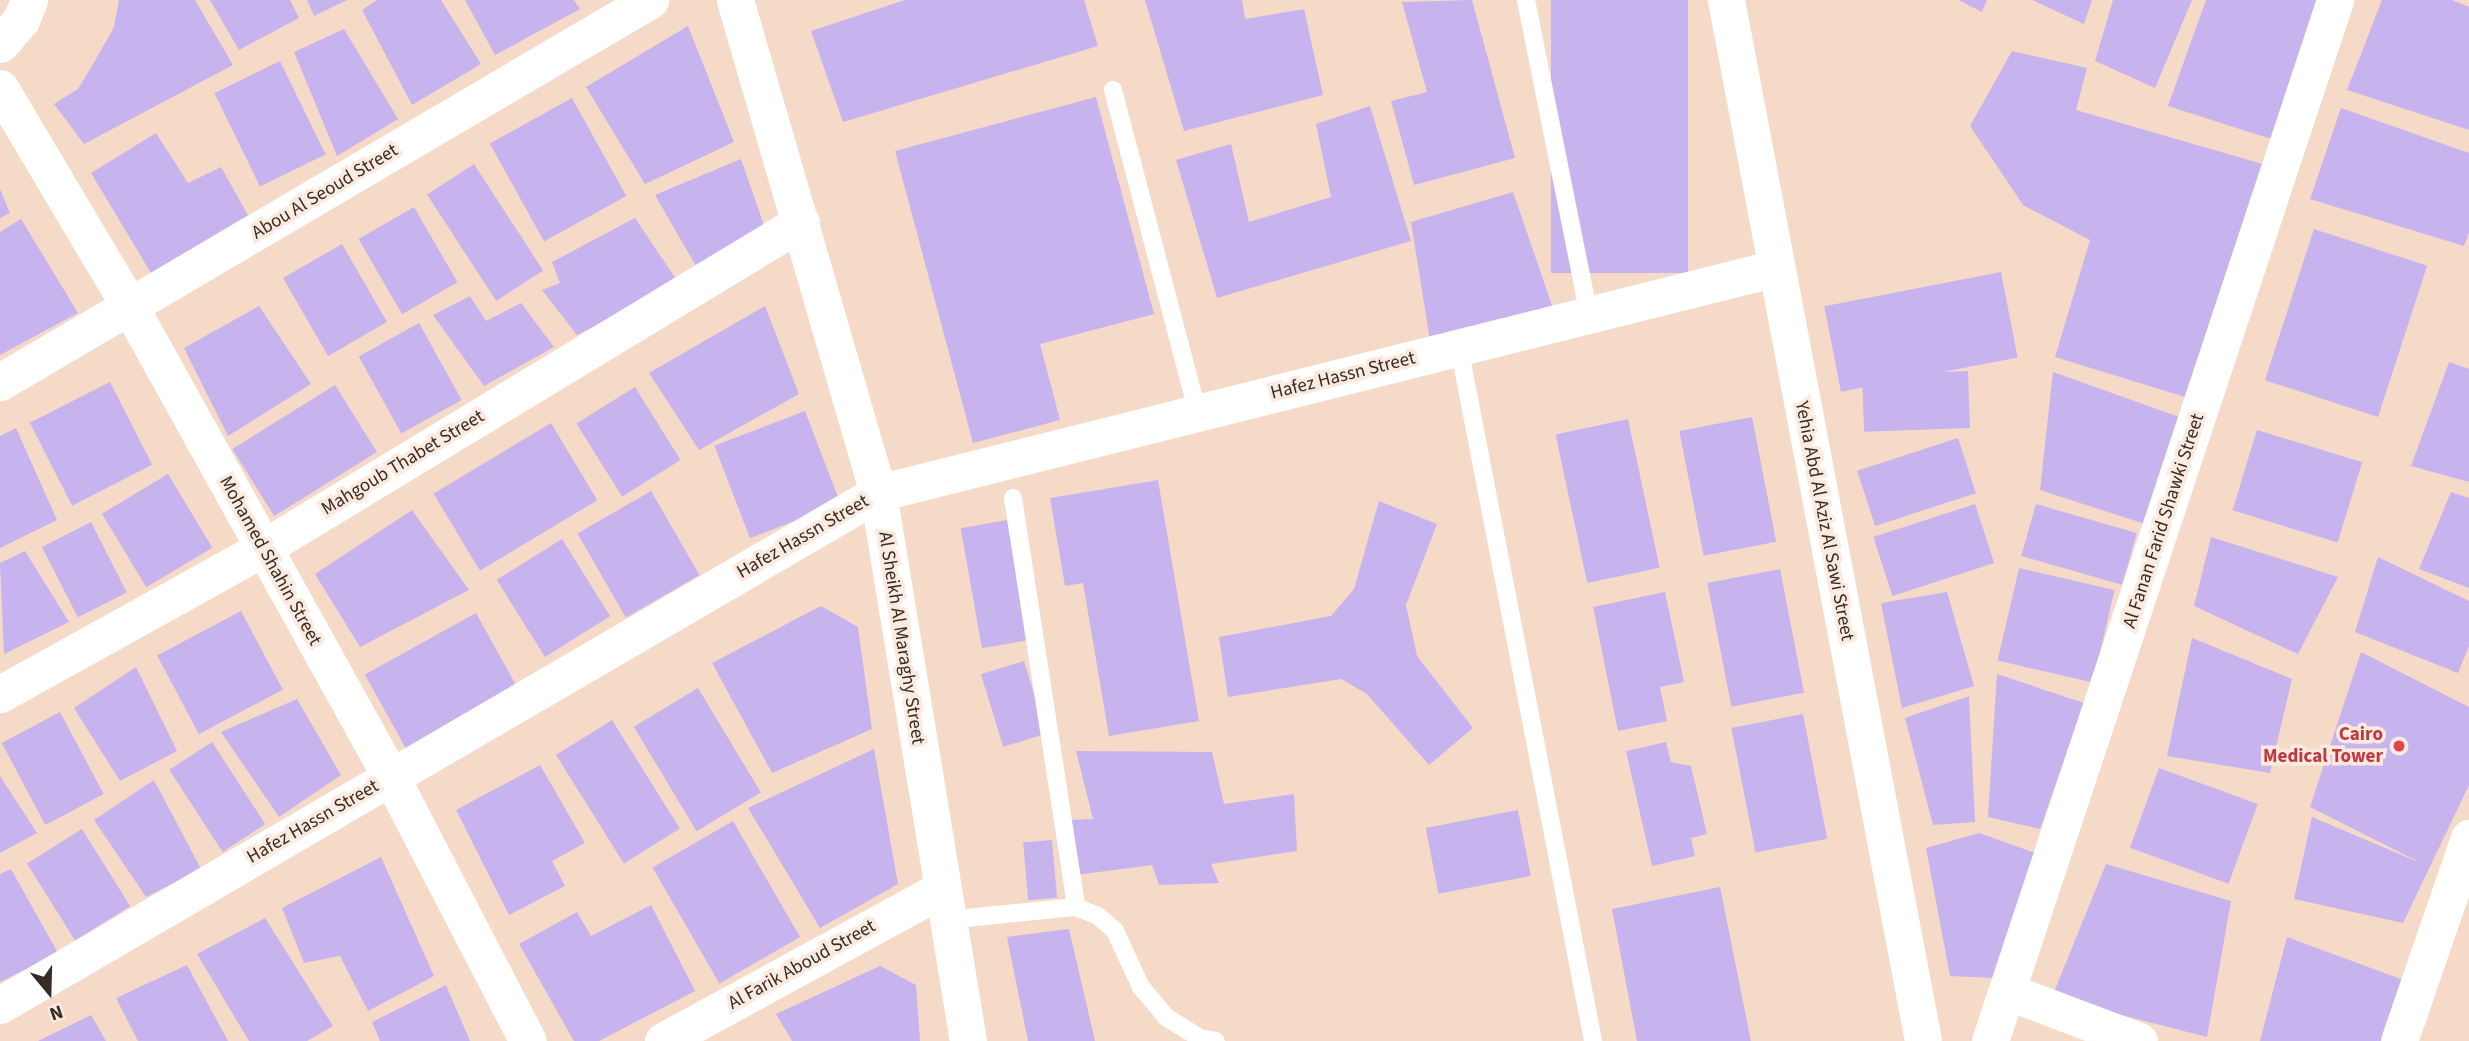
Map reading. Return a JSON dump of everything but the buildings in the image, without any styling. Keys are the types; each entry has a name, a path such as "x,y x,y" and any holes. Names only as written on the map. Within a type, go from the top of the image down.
{"street":[{"path":"0,44 21,20 29,0"},
{"name":"Abou Al Seoud Street","path":"0,382 650,0"},
{"name":"Al Sheikh Al Maraghy Street","path":"735,0 878,493 968,1041"},
{"name":"Yehia Abd Al Aziz Al Sawi Street","path":"1726,0 1923,1041"},
{"name":"Al Fanan Farid Shawki Street","path":"1990,1041 2009,992 2335,0"},
{"name":"Mohamed Shahin Street","path":"0,88 130,307 391,776 528,1041"},
{"name":"Mahgoub Thabet Street","path":"0,694 263,548 801,222"},
{"name":"Hafez Hassn Street","path":"0,1004 878,493 1776,268"},
{"path":"2399,1041 2469,838"},
{"name":"Al Farik Aboud Street","path":"663,1041 944,904"},
{"path":"2009,992 2140,1041"}],"lane":[{"path":"1526,0 1589,315"},
{"path":"1113,90 1198,413"},
{"path":"1460,347 1593,1041"},
{"path":"1013,498 1076,906"},
{"path":"944,904 1076,906 1098,916 1115,931 1141,988 1166,1017 1199,1038 1216,1041"}],"place":[{"name":"Cairo Medical Tower","path":"2399,746"}]}
